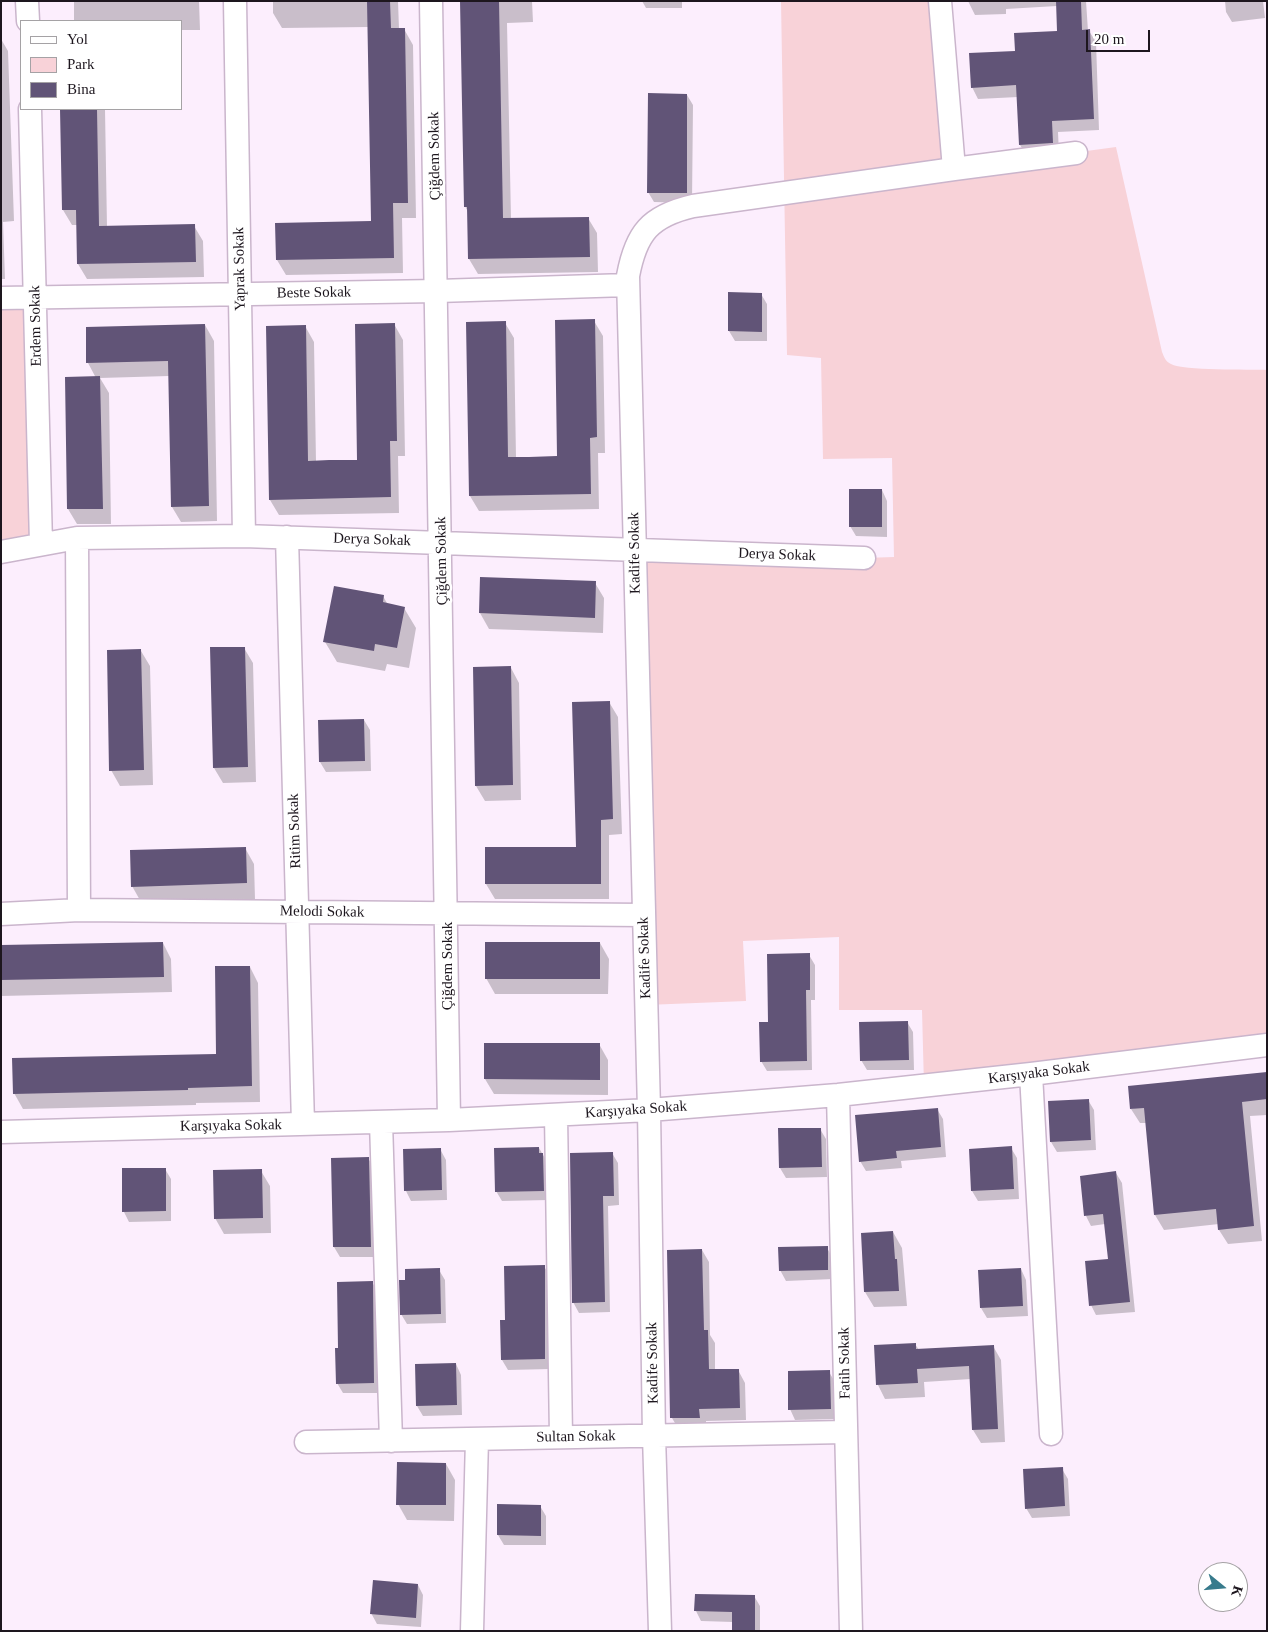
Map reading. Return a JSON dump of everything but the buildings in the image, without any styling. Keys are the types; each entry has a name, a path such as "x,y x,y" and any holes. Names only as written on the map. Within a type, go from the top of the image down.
{"street":[{"path":"27,1 28,20"},
{"name":"Yaprak Sokak","path":"236,1 244,536"},
{"name":"Çiğdem Sokak","path":"431,1 438,291 448,913 449,1120"},
{"path":"940,1 954,169"},
{"name":"Erdem Sokak","path":"30,110 41,544"},
{"name":"Kadife Sokak","path":"660,1631 654,1436 649,1110 627,284 631,261 636,246 647,228 662,216 693,206 1076,153"},
{"name":"Beste Sokak","path":"1,298 438,291 627,284"},
{"name":"Derya Sokak","path":"1,552 77,538 244,536 864,558"},
{"name":"Ritim Sokak","path":"287,537 303,1124"},
{"path":"77,538 79,910"},
{"name":"Melodi Sokak","path":"1,914 79,910 643,915"},
{"name":"Karşıyaka Sokak","path":"1,1132 449,1120 649,1110 838,1095 1267,1045"},
{"path":"1031,1074 1051,1434"},
{"name":"Fatih Sokak","path":"838,1095 851,1631"},
{"path":"556,1115 561,1437"},
{"path":"381,1122 391,1441"},
{"name":"Sultan Sokak","path":"306,1442 846,1432"},
{"path":"472,1631 477,1439"}],"green space":[{"path":"781,1 940,1 954,169 1116,147 1165,359 1171,364 1189,368 1267,370 1267,1045 924,1086 922,1010 839,1010 839,937 743,941 746,1001 646,1005 635,550 864,558 894,557 892,458 823,459 821,358 787,355"},
{"path":"35,297 41,544 1,552 1,298"}]}
